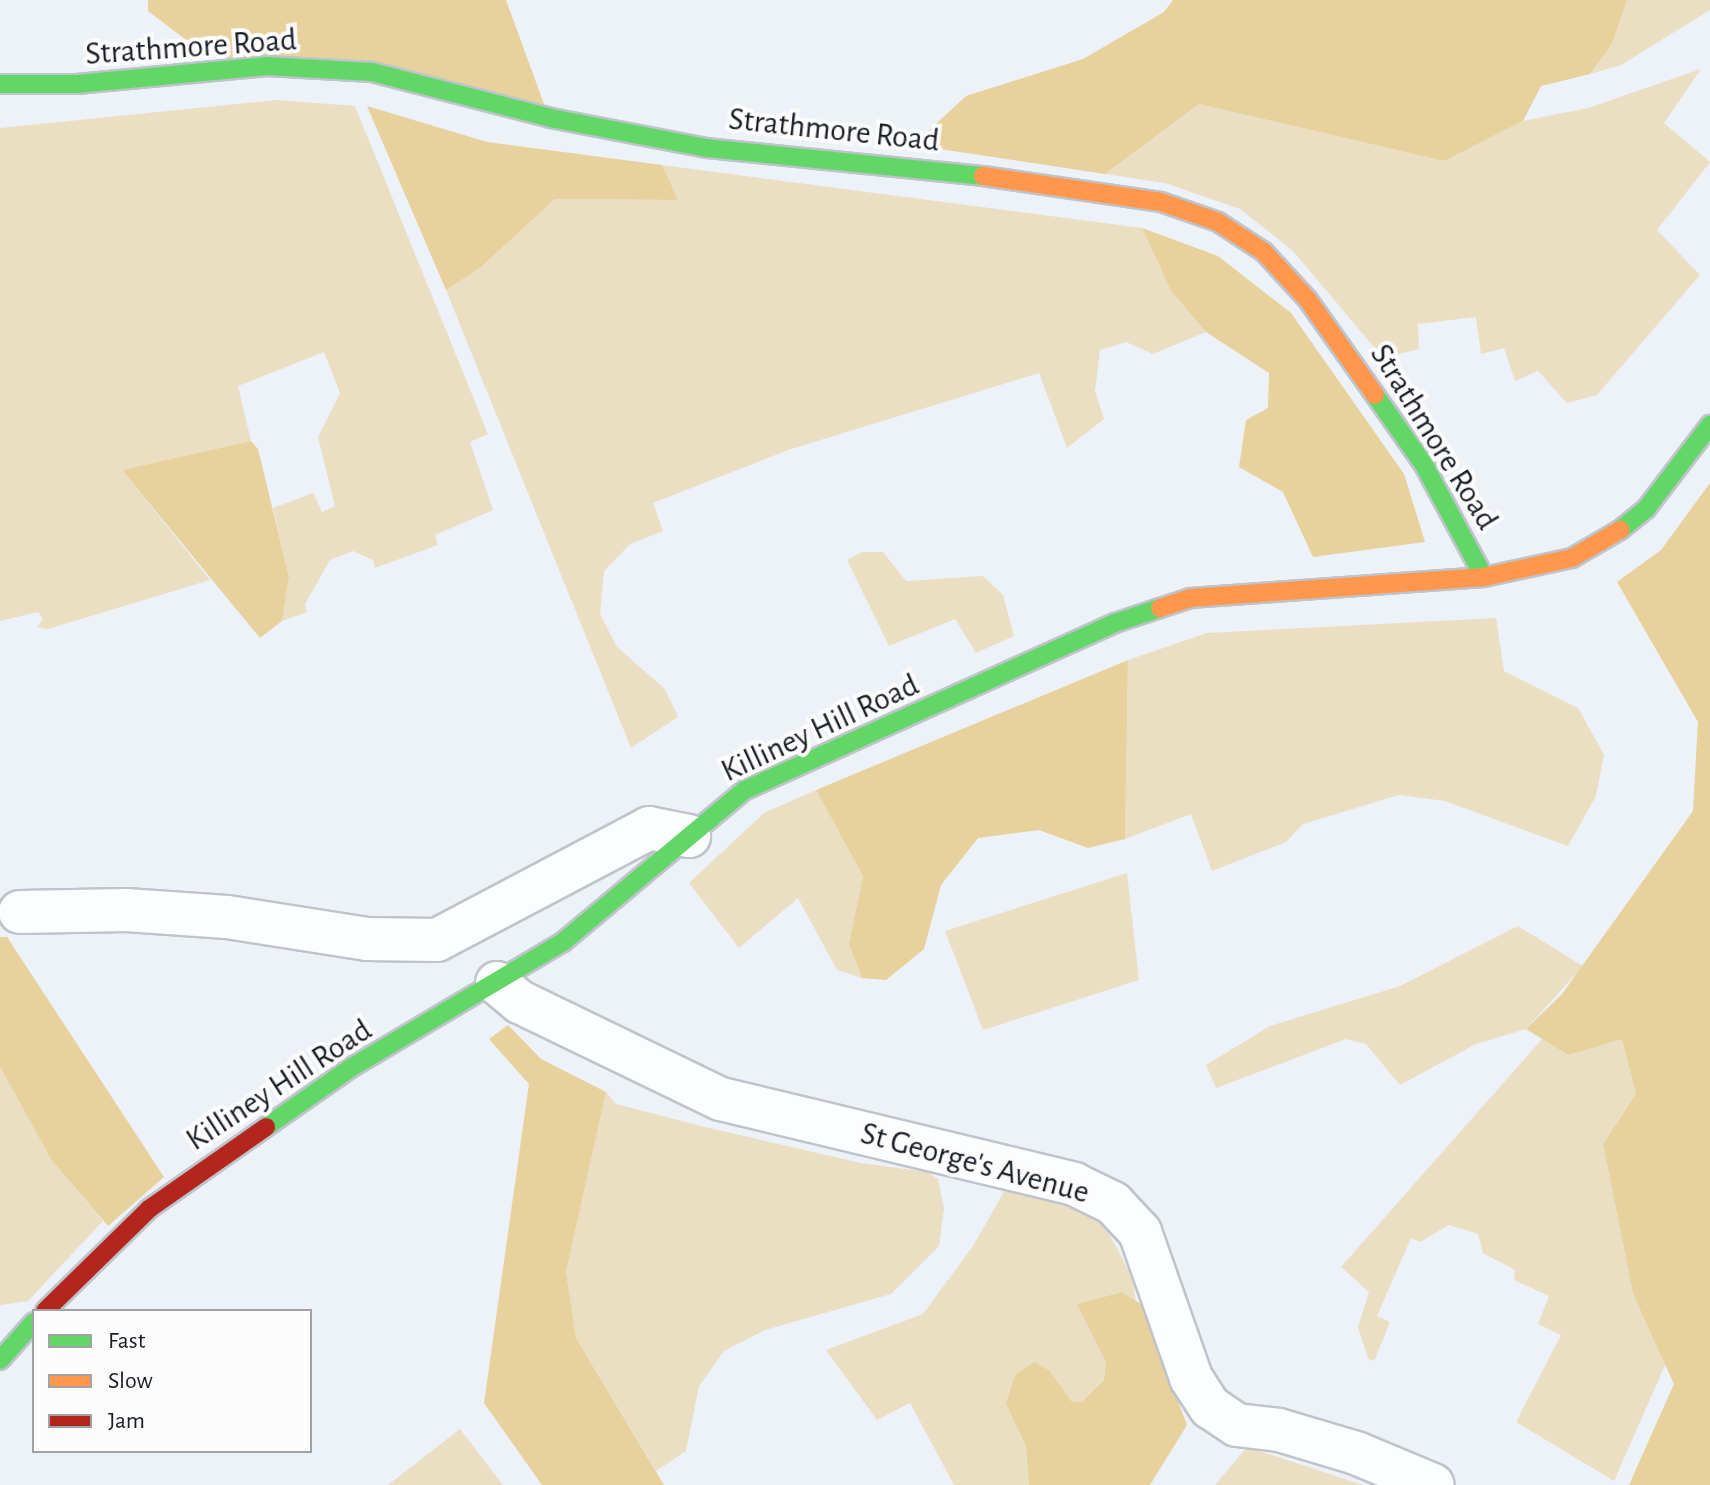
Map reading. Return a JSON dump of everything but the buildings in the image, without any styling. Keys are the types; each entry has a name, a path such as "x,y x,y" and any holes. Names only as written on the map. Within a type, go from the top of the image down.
{"main road":[{"name":"Strathmore Road","path":"0,84 77,84 267,66 372,72 551,118 707,148 890,163 1161,202 1218,222 1264,252 1308,300 1424,465 1484,577"},
{"name":"Killiney Hill Road","path":"47,1309 149,1209 349,1069 497,983 616,903 745,790 1115,623 1190,598 1484,577 1549,565 1613,536 1646,509 1710,425"},
{"path":"0,1360 32,1324"}],"street":[{"path":"20,912 126,910 227,917 367,939 437,940 649,828 689,836"},
{"name":"St George's Avenue","path":"497,983 520,1002 721,1099 1074,1184 1113,1203 1140,1232 1191,1378 1210,1407 1237,1425 1279,1430 1356,1453 1433,1485"}],"shaded area":[{"path":"148,0 506,0 544,104 228,58 185,39 148,11"},
{"path":"1173,0 1627,0 1612,44 1590,74 1541,86 1523,121 1444,161 1199,104 1105,174 913,145 966,96 1083,59 1164,12"},
{"path":"1627,0 1710,0 1710,10 1621,65 1590,74 1612,44"},
{"path":"1701,69 1664,123 1710,162 1657,230 1700,275 1597,395 1567,403 1538,371 1515,381 1504,348 1481,354 1476,317 1418,324 1419,349 1383,358 1293,251 1240,209 1165,183 1105,174 1199,104 1444,161 1523,121 1588,108"},
{"path":"277,100 355,106 488,434 470,442 493,510 435,535 438,545 375,568 373,560 353,551 330,560 305,604 307,612 282,621 289,577 273,508 313,493 322,512 335,506 318,437 340,393 324,352 238,386 251,441 122,470 210,580 48,629 37,627 43,619 38,612 0,621 0,128"},
{"path":"367,106 487,142 662,165 678,200 555,199 480,268 446,290"},
{"path":"662,165 1142,228 1171,291 1206,332 1153,354 1126,342 1100,350 1095,391 1104,419 1067,448 1039,373 788,450 653,503 663,531 630,544 604,571 600,614 617,647 665,689 678,717 631,748 446,290 480,268 555,199 677,200"},
{"path":"1142,228 1218,256 1291,313 1404,474 1425,542 1313,557 1283,492 1239,467 1246,420 1268,408 1269,373 1206,332 1171,291"},
{"path":"251,441 258,449 289,577 282,621 260,638 122,470"},
{"path":"1710,483 1710,1485 1629,1485 1674,1384 1633,1294 1603,1144 1636,1094 1622,1039 1568,1055 1526,1029 1562,994 1693,811 1698,722 1617,582 1661,550"},
{"path":"862,552 883,552 906,581 983,576 1003,595 1014,636 976,653 955,619 889,646 847,560"},
{"path":"1496,618 1504,671 1578,708 1604,755 1596,796 1568,846 1445,801 1399,795 1303,824 1286,842 1212,871 1191,814 1125,839 1128,660 1207,633"},
{"path":"1128,660 1125,839 1088,848 1039,830 978,838 941,885 924,949 886,980 862,978 849,944 863,876 816,790"},
{"path":"816,790 863,876 849,944 862,978 837,970 798,898 739,948 689,883 764,813"},
{"path":"1127,873 1139,980 983,1030 945,931"},
{"path":"1518,926 1583,966 1526,1029 1476,1044 1400,1085 1366,1044 1346,1039 1216,1088 1206,1065 1270,1026 1400,986"},
{"path":"0,937 7,937 164,1177 108,1226 52,1161 0,1067"},
{"path":"508,1025 541,1059 606,1092 566,1272 576,1338 664,1485 542,1485 484,1403 529,1084 489,1039"},
{"path":"1622,1038 1636,1094 1603,1144 1633,1294 1666,1363 1614,1481 1516,1422 1561,1335 1538,1324 1549,1296 1514,1280 1515,1270 1483,1253 1478,1234 1449,1225 1420,1242 1411,1238 1377,1316 1390,1322 1374,1361 1368,1358 1358,1327 1369,1292 1341,1267 1542,1039 1568,1055"},
{"path":"0,1067 52,1161 103,1221 28,1301 0,1305"},
{"path":"606,1092 616,1104 705,1127 861,1163 927,1172 938,1179 944,1208 939,1246 891,1294 765,1330 724,1351 699,1386 686,1451 656,1471 576,1338 566,1272"},
{"path":"1009,1183 1085,1206 1101,1218 1132,1277 1136,1302 1122,1292 1077,1304 1106,1362 1104,1380 1082,1403 1072,1402 1050,1371 1006,1404 1026,1446 1029,1485 954,1485 910,1403 877,1420 826,1350 923,1314 973,1246"},
{"path":"1122,1292 1141,1304 1187,1425 1150,1485 1029,1485 1026,1446 1006,1404 1015,1375 1034,1362 1050,1371 1072,1402 1082,1402 1104,1380 1106,1362 1077,1304"},
{"path":"460,1429 503,1485 388,1485"},
{"path":"1247,1447 1287,1460 1363,1485 1215,1485"}],"traffic: fast":[{"path":"0,84 77,84 267,66 372,72 551,118 707,148 983,176"},
{"path":"1375,395 1424,465 1484,577"},
{"path":"1620,530 1646,509 1710,425"},
{"path":"266,1127 349,1069 563,942 745,790 1115,623 1160,608"},
{"path":"0,1360 32,1324"}],"traffic: slow":[{"path":"983,176 1161,202 1218,222 1264,252 1308,300 1375,395"},
{"path":"1160,608 1190,598 1484,577 1572,558 1620,530"}],"traffic: jam":[{"path":"47,1309 149,1209 266,1127"}]}
